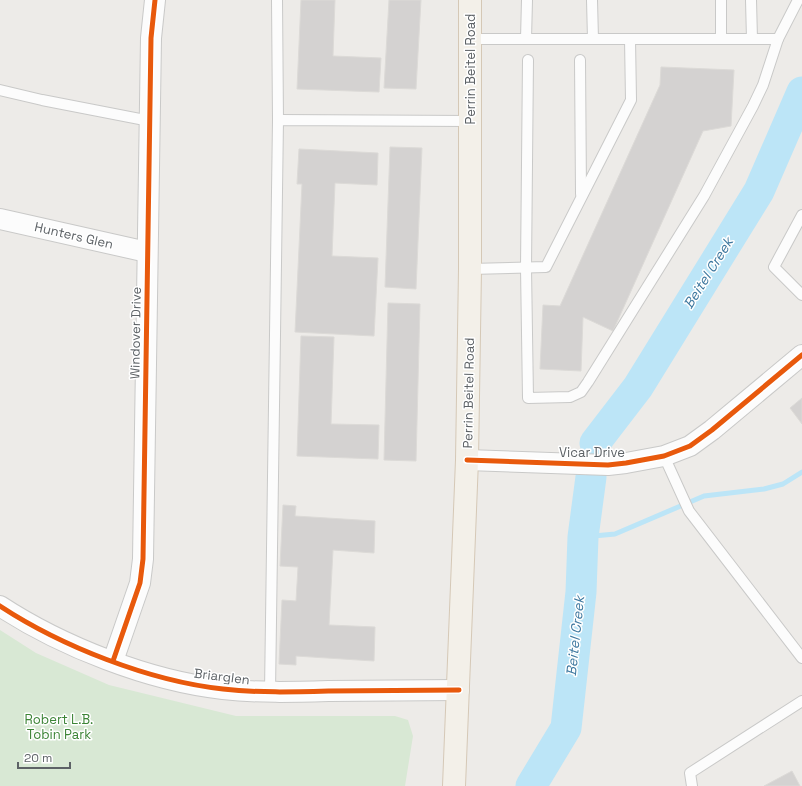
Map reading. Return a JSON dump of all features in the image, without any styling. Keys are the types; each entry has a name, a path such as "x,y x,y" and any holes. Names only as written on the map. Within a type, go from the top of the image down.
{"main road":[{"name":"Perrin Beitel Road","path":"454,782 459,690 467,460 470,269 470,0"}],"street":[{"name":"Windover Drive","path":"113,661 140,583 143,559 151,38 149,1"},
{"name":"Hunters Glen","path":"0,219 147,252"},
{"name":"Vicar Drive","path":"467,460 608,465 664,456 690,446 712,430 802,354"},
{"name":"Briarglen","path":"0,606 38,630 113,661 174,681 222,689 270,692 459,690"}],"lane":[{"path":"270,692 278,120 277,0"},
{"path":"526,39 527,0"},
{"path":"592,0 593,39"},
{"path":"721,0 722,39"},
{"path":"751,0 752,39"},
{"path":"528,60 526,268 528,398 570,397 581,392 588,382 704,196 753,106 763,84 778,39 798,0"},
{"path":"470,38 778,39"},
{"path":"470,269 546,267 631,100 630,39"},
{"path":"580,60 581,196"},
{"path":"0,90 42,100 150,121"},
{"path":"278,120 470,121"},
{"path":"802,215 774,267 802,295"},
{"path":"664,456 689,511 802,658"},
{"path":"692,786 690,773 802,701"}],"green space":[{"name":"Robert L.B. Tobin Park","path":"0,630 36,653 109,685 236,716 395,716 408,720 413,736 405,786 0,786"}],"building":[{"path":"301,0 335,0 333,56 381,58 379,92 297,89"},
{"path":"389,0 421,0 416,89 384,88"},
{"path":"661,67 734,70 731,126 703,131 613,331 583,317 581,371 540,369 543,305 560,306 660,85"},
{"path":"390,147 422,148 416,289 385,287"},
{"path":"299,149 378,153 377,185 335,183 332,256 378,258 374,336 295,332 302,184 297,184"},
{"path":"388,303 420,304 416,461 384,460"},
{"path":"301,336 334,337 331,424 379,425 378,459 297,456"},
{"path":"802,398 802,424 790,408"},
{"path":"283,505 296,506 295,516 375,521 374,553 333,550 329,625 375,627 374,661 296,656 296,665 279,664 282,600 296,601 298,567 280,566"},
{"path":"792,771 800,786 764,786"}],"waterway":[{"name":"Beitel Creek","path":"595,443 638,387 759,191 802,92"},
{"path":"583,537 615,534 704,496 764,489 783,484 802,472"},
{"name":"Beitel Creek","path":"531,786 566,728 581,592 583,537 591,477"}],"cycle path":[{"path":"113,661 140,583 143,559 151,38 155,0"},
{"path":"467,460 608,465 664,456 690,446 712,430 802,355"},
{"path":"0,606 50,635 107,660 136,670 195,685 262,692 459,690"}]}
